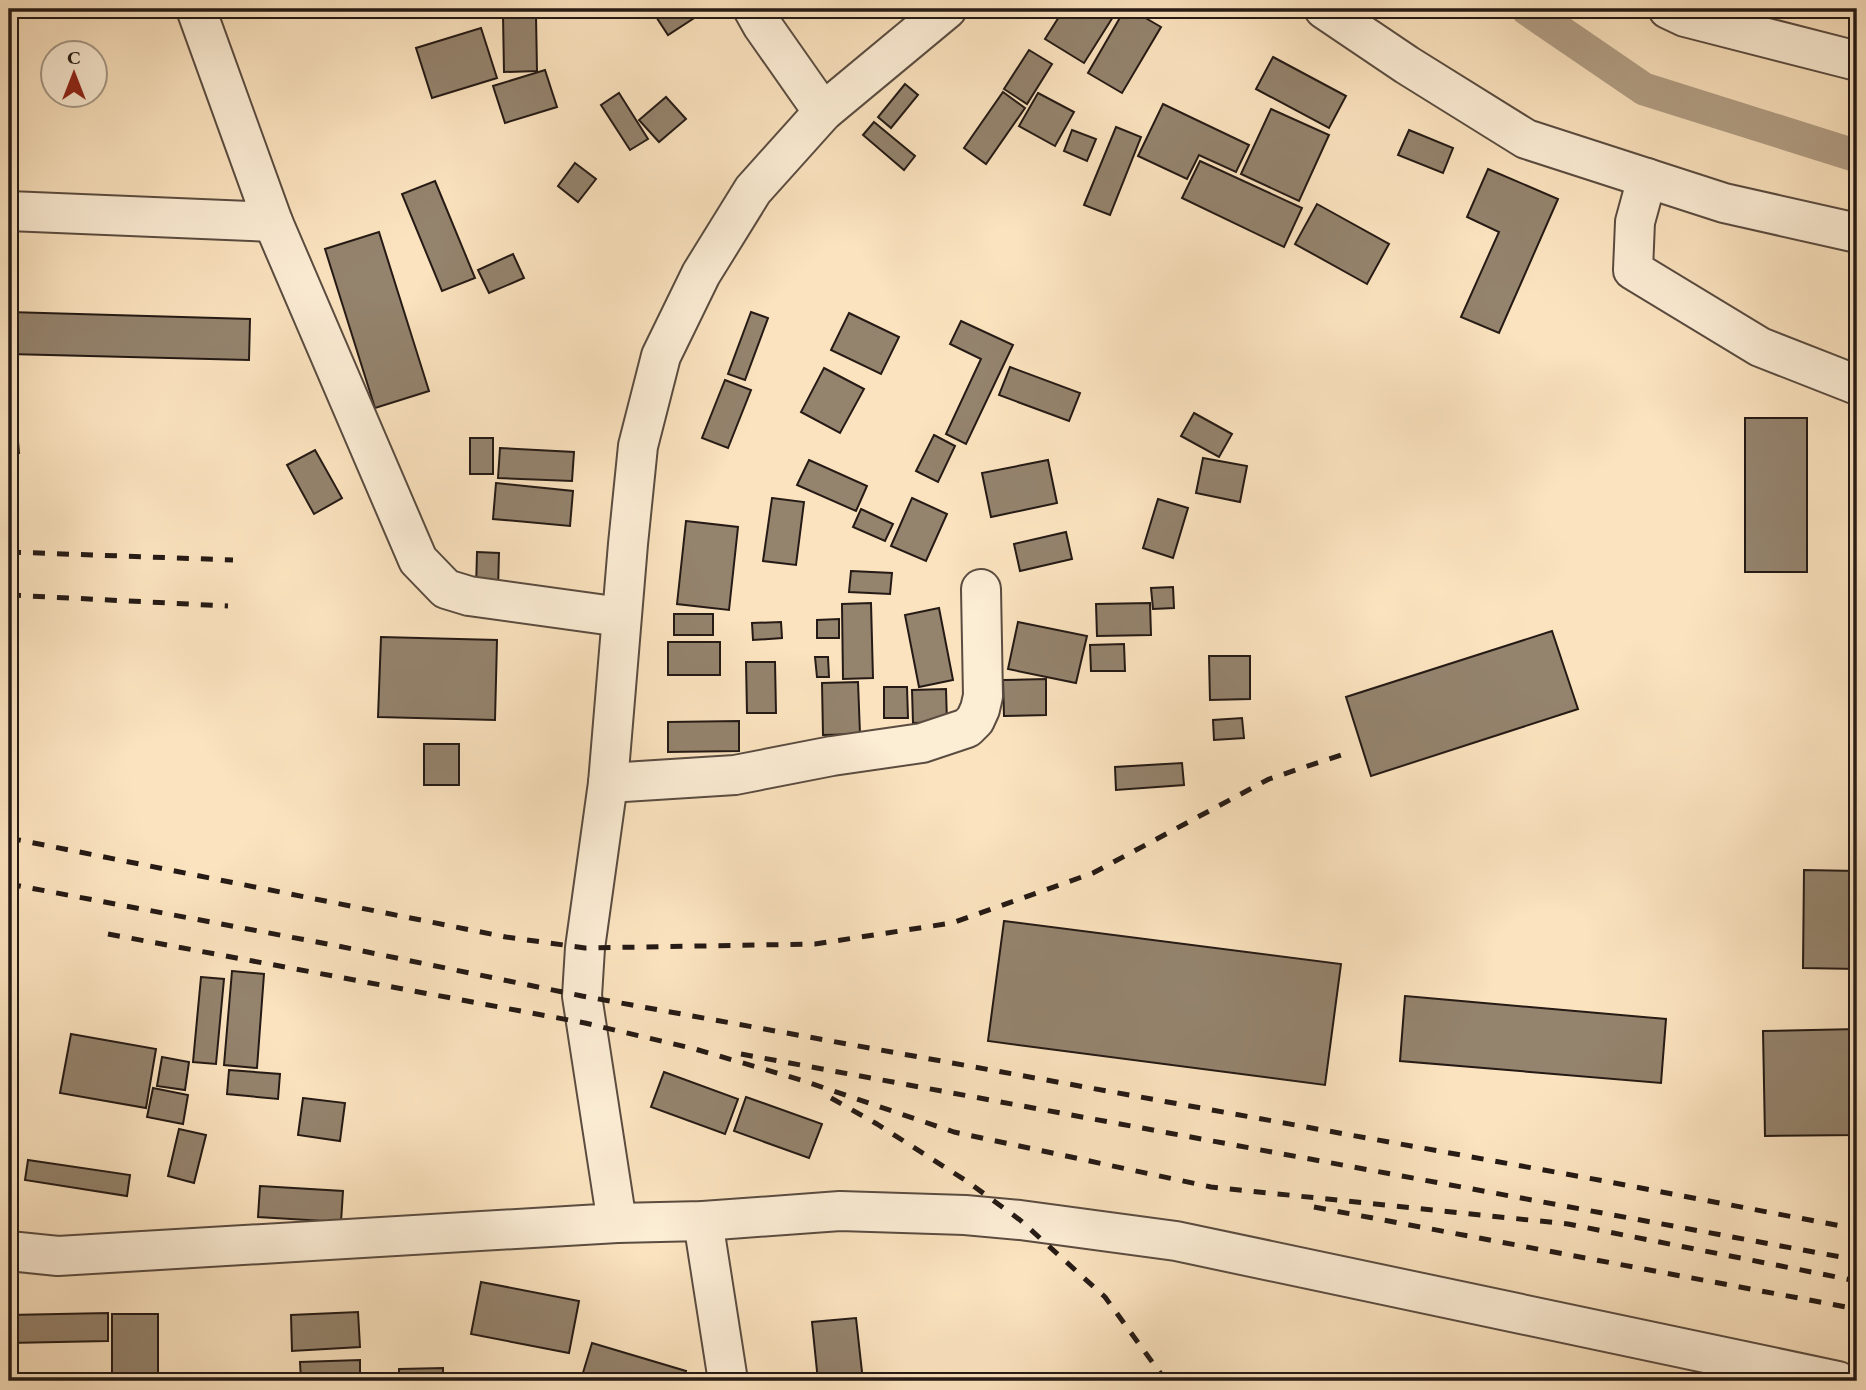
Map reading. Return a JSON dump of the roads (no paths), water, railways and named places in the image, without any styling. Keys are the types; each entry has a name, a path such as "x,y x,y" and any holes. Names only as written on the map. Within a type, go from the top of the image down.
{"street":[{"path":"196,9 273,222 418,559 446,589 469,596 621,617"},
{"path":"753,9 823,113"},
{"path":"617,1223 582,996 585,948 608,783 638,446 661,355 701,274 753,190 823,113 947,9"},
{"path":"1324,9 1407,65 1526,139 1724,203 1857,233"},
{"path":"1668,9 1685,17 1857,61"},
{"path":"1647,178 1635,222 1633,270 1760,348 1857,385"},
{"path":"9,211 273,222"},
{"path":"608,783 735,775 832,756 922,743 967,728 975,720 983,696 981,589"},
{"path":"9,1251 58,1256 617,1223 703,1221 840,1211 965,1216 1020,1220 1176,1241 1838,1381"},
{"path":"703,1221 728,1381"}],"waterway":[{"path":"1527,9 1644,89 1857,156"}],"railway":[{"path":"9,552 233,560"},
{"path":"9,595 228,606"},
{"path":"9,838 506,937 585,948 815,944 952,923 1093,873 1269,779 1347,753"},
{"path":"9,884 338,946 582,996 1857,1229"},
{"path":"108,934 585,1023 695,1049 801,1080 954,1132 1211,1187 1568,1224 1857,1281"},
{"path":"741,1054 1857,1260"},
{"path":"831,1098 968,1182 1020,1220 1105,1297 1166,1381"},
{"path":"1314,1207 1857,1309"}]}
